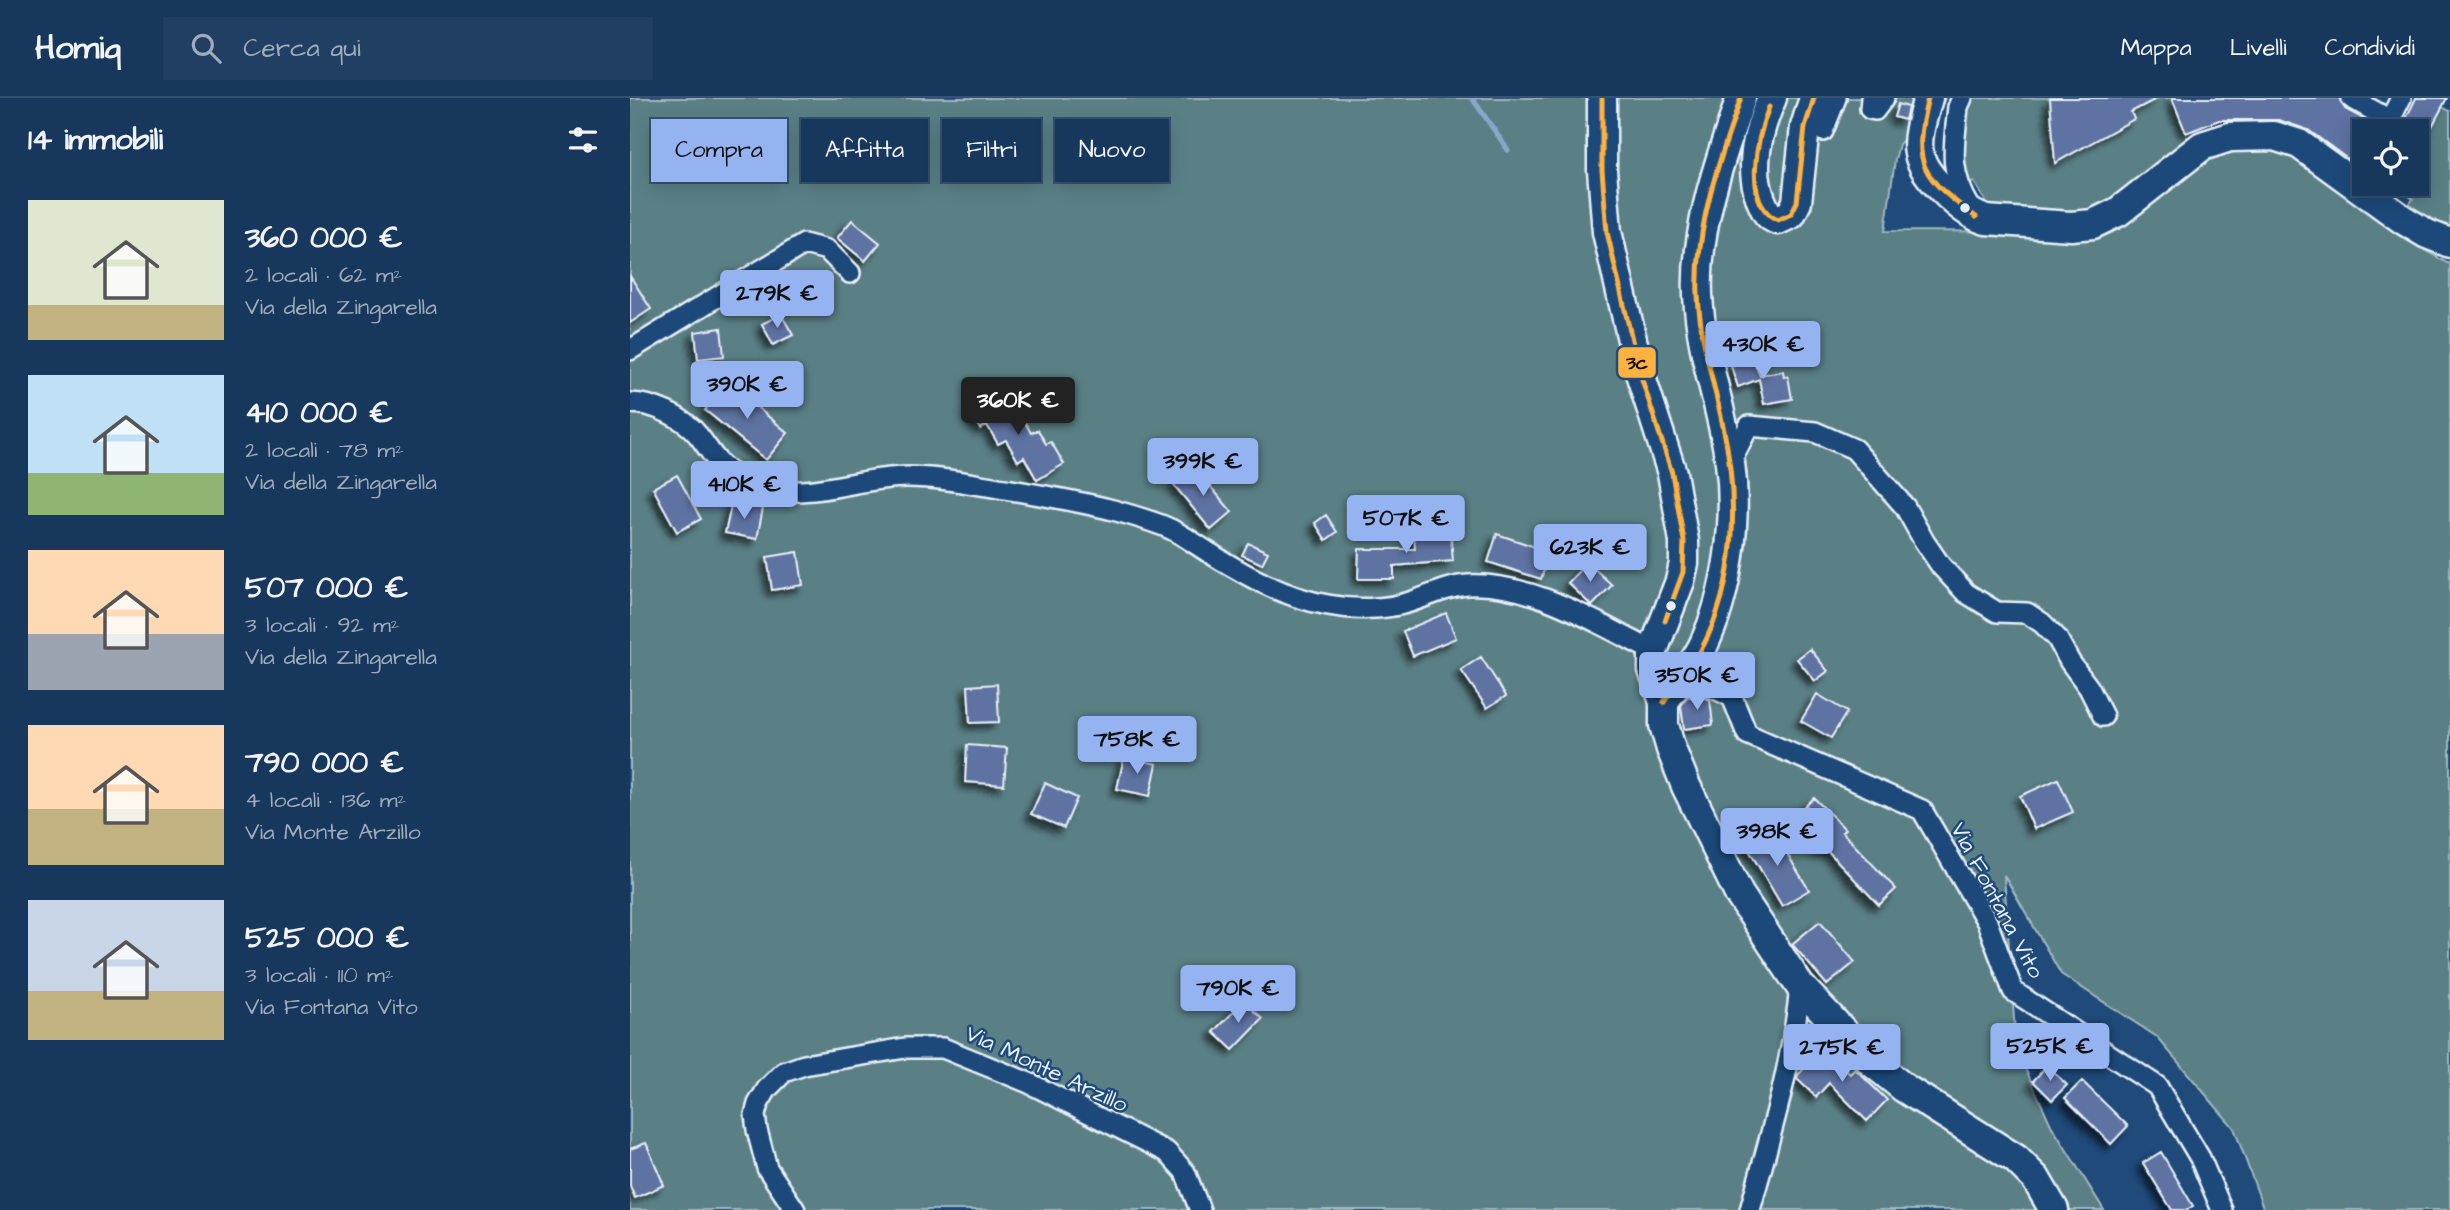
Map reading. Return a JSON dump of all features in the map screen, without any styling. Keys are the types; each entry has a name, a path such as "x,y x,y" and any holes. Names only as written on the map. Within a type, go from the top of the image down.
{"street":[{"path":"1602,98 1606,221 1639,370 1672,473 1684,541 1684,563 1680,581 1653,651 1653,670 1664,702 1664,725 1671,749 1717,853 1739,894 1800,986 1873,1063 1904,1088 2016,1159 2036,1179 2054,1210"},
{"path":"1664,702 1677,680 1694,663 1707,638 1726,568 1733,510 1730,463 1703,340 1699,281 1708,208 1741,98"},
{"path":"1772,98 1761,129 1755,168 1756,182 1764,207 1768,216 1777,220 1791,214 1797,202 1805,127 1814,98"},
{"path":"1823,131 1836,98"},
{"path":"1871,98 1870,109 1875,110 1884,98"},
{"path":"1928,98 1919,131 1918,150 1921,164 1941,189 1976,217 2007,223 2071,226 2093,224 2118,212 2202,146 2230,137 2274,136 2299,144 2402,219 2427,234 2450,243"},
{"path":"1962,98 1958,107 1953,167 1963,195 1976,217"},
{"path":"2351,98 2390,120 2401,98"},
{"path":"630,350 804,244 827,250 850,272"},
{"path":"630,403 674,415 697,433 707,450 725,469 769,490 798,491 872,479 907,477 940,479 1071,500 1168,527 1254,580 1288,596 1330,606 1376,608 1406,603 1465,585 1525,592 1557,603 1653,651"},
{"path":"1730,463 1749,426 1815,432 1854,449 1905,506 1941,566 1966,593 1997,612 2026,613 2042,623 2057,638 2089,688 2102,716"},
{"name":"Via Fontana Vito","path":"1684,674 1732,698 1747,734 1922,810 1987,922 2014,991 2157,1086 2200,1158 2222,1210"},
{"path":"1751,1210 1786,1074 1800,986"},
{"name":"Via Monte Arzillo","path":"795,1210 766,1168 757,1130 755,1115 767,1088 784,1072 804,1065 905,1048 943,1048 1029,1083 1167,1152 1185,1172 1200,1210"}],"green space":[{"path":"630,98 1945,98 1943,103 1899,144 1885,231 2094,232 2213,151 2278,146 2331,177 2399,235 2450,263 2450,1210 2264,1210 2234,1128 2157,1037 2061,974 2004,875 2016,1048 2051,1125 2104,1210 630,1210"},
{"path":"1971,98 2172,98 2187,141 2116,206 2075,220 1977,207 1986,202 1974,182 1965,187 1963,165 1964,131"},
{"path":"2442,107 2450,111 2450,228 2442,227 2435,220 2429,224 2408,206 2413,199 2409,196 2429,196 2429,132"}],"building":[{"path":"2050,98 2158,98 2131,112 2134,119 2055,163"},
{"path":"2172,98 2339,98 2345,109 2364,119 2352,119 2352,162 2308,130 2279,120 2219,120 2186,133"},
{"path":"2416,98 2447,98 2429,132 2429,119 2406,119"},
{"path":"1898,104 1908,107 1905,120 1894,117"},
{"path":"852,220 880,243 865,261 837,238"},
{"path":"630,276 651,309 630,323"},
{"path":"781,314 793,335 773,345 762,324"},
{"path":"721,328 724,356 698,359 695,332"},
{"path":"1752,357 1760,375 1783,371 1784,377 1788,376 1792,399 1764,404 1759,379 1738,387 1731,366"},
{"path":"728,383 788,433 766,460 705,410"},
{"path":"999,394 1012,416 1019,412 1031,433 1038,430 1046,444 1051,442 1064,464 1037,480 1024,457 1018,461 1006,440 998,444 987,425 980,429 970,411"},
{"path":"1194,467 1232,512 1211,530 1173,484"},
{"path":"677,475 701,519 677,532 653,488"},
{"path":"732,502 763,508 757,539 725,533"},
{"path":"1326,515 1337,532 1326,540 1315,523"},
{"path":"1450,528 1453,561 1394,566 1394,579 1358,579 1359,549 1415,549 1414,531"},
{"path":"1497,534 1550,552 1541,579 1488,562"},
{"path":"1248,543 1268,552 1262,564 1242,555"},
{"path":"798,552 803,585 772,590 767,557"},
{"path":"1587,562 1612,585 1592,606 1568,583"},
{"path":"1446,613 1456,638 1413,656 1403,631"},
{"path":"1810,649 1828,671 1815,681 1797,659"},
{"path":"1481,657 1506,696 1487,708 1461,670"},
{"path":"997,684 999,722 970,723 968,686"},
{"path":"1817,694 1847,712 1831,738 1801,721"},
{"path":"1701,696 1710,700 1713,725 1684,729 1681,706 1687,697"},
{"path":"967,745 1007,748 1004,785 965,782"},
{"path":"1124,757 1157,764 1150,796 1117,789"},
{"path":"2058,779 2073,812 2034,829 2020,796"},
{"path":"1045,783 1077,798 1064,828 1031,814"},
{"path":"1814,798 1845,829 1842,832 1896,889 1879,905 1825,848 1821,852 1790,821"},
{"path":"1772,829 1809,890 1782,906 1746,845"},
{"path":"1820,921 1855,962 1827,985 1792,944"},
{"path":"1244,1001 1263,1019 1233,1050 1214,1032"},
{"path":"1823,1049 1850,1074 1855,1069 1887,1100 1867,1121 1829,1083 1816,1097 1797,1079"},
{"path":"2047,1066 2067,1085 2052,1100 2033,1081"},
{"path":"2082,1081 2128,1126 2111,1144 2065,1098"},
{"path":"646,1143 664,1185 635,1198 630,1186 630,1149"},
{"path":"2161,1152 2193,1206 2186,1210 2172,1210 2143,1163"}],"waterway":[{"path":"1472,98 1508,150"}],"transit line":[{"name":"3c","path":"1602,98 1602,170 1607,232 1639,370 1672,473 1684,541 1683,572 1665,621"},
{"name":"3c","path":"1664,702 1693,664 1713,624 1722,597 1732,540 1733,511 1728,454 1701,328 1698,270 1704,219 1741,98"},
{"name":"3c","path":"1769,107 1757,151 1756,185 1759,200 1767,212 1778,220 1791,214 1797,202 1805,127 1814,98"},
{"name":"3c","path":"1928,98 1921,140 1921,155 1925,168 1943,191 1976,217"}]}
